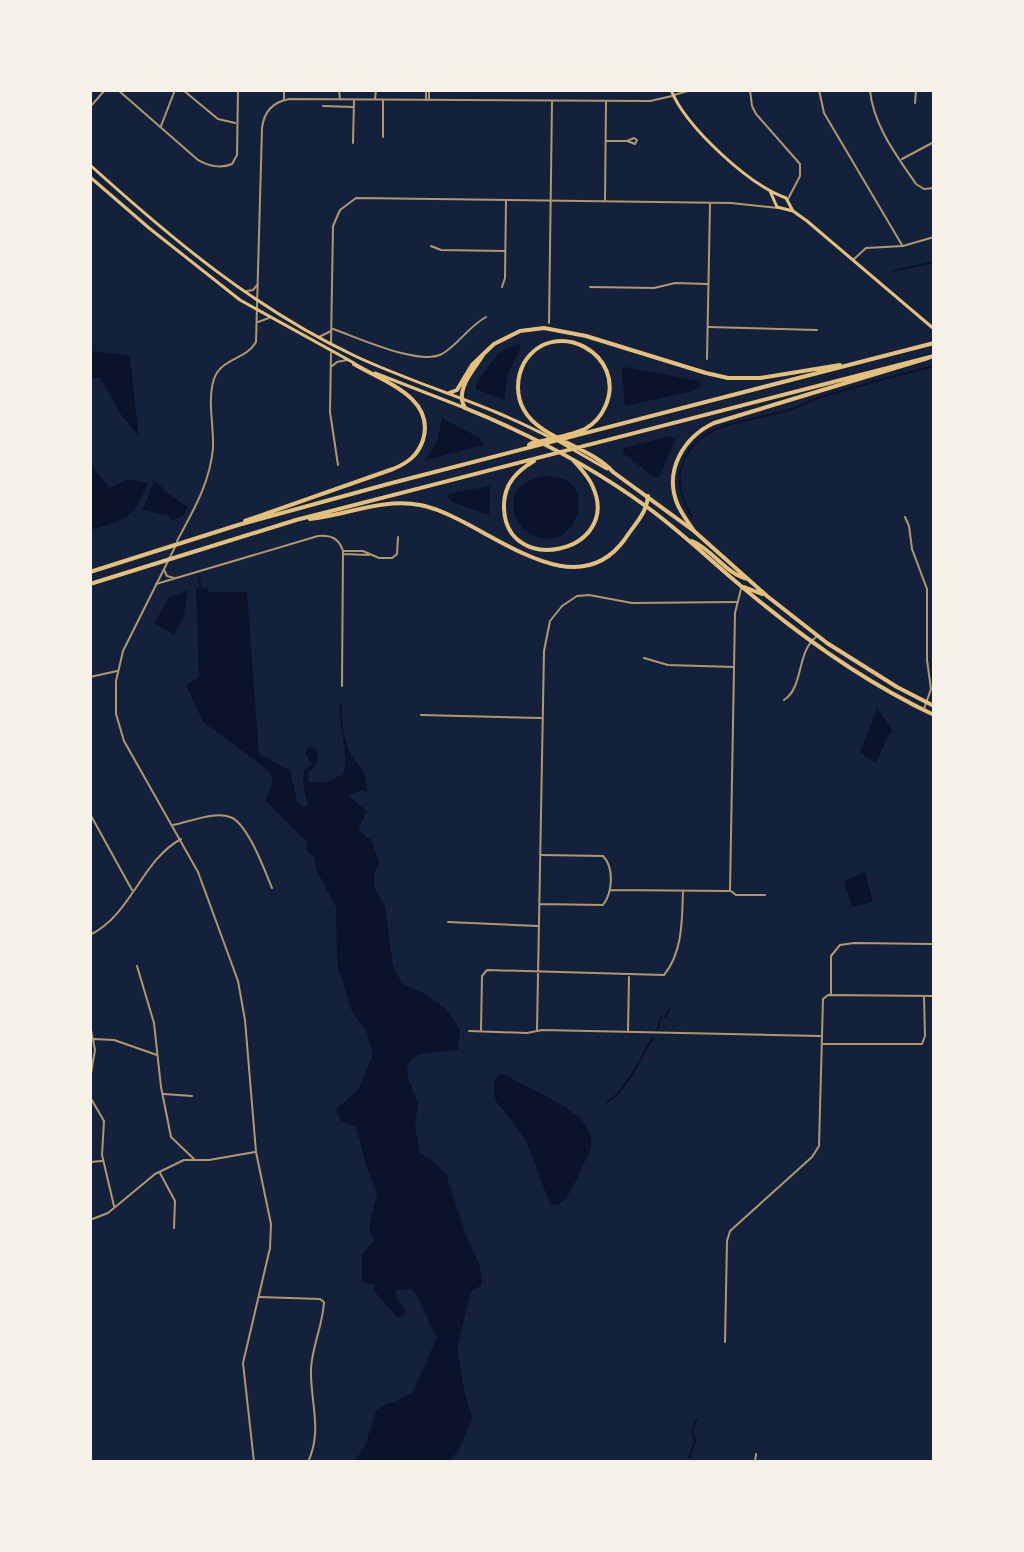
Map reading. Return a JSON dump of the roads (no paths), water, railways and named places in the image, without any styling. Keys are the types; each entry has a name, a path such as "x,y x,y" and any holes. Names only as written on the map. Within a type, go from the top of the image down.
{"highway":[{"path":"449,393 457,390 472,365 487,349 508,335 544,328 568,331 728,378 760,378 850,365"},
{"path":"524,449 532,443 584,429 603,411 609,397 609,376 603,362 583,345 566,341 550,343 533,352 523,366 518,385 520,401 531,420 543,431 590,457 605,463 694,531 817,636 862,666 934,706"},
{"path":"90,572 238,525 934,343"},
{"path":"487,349 468,378 461,398 465,408 574,461 647,507 811,641 857,672 934,715"},
{"path":"90,584 296,520 932,356"},
{"path":"694,531 677,503 673,482 679,456 697,434 714,423 921,362 932,356"},
{"path":"238,525 256,515 393,469 407,463 415,455 425,432 425,421 418,406 407,393 354,364"},
{"path":"539,458 517,472 511,480 505,494 504,511 517,537 524,544 542,551 560,550 578,542 592,526 596,495 574,461"},
{"path":"296,520 382,505 422,506 451,515 534,559 565,567 586,565 613,551 647,507 648,496"},
{"path":"686,538 704,546 740,577 748,579"},
{"path":"742,587 767,596"},
{"path":"857,672 862,666"}],"main road":[{"path":"671,90 686,116 703,136 770,191 788,201 793,211"},
{"path":"90,165 208,267 258,302 319,337 393,372 543,431"},
{"path":"90,177 203,272 257,312 354,364 465,408"},
{"path":"106,190 111,184"},
{"path":"112,195 118,191"},
{"path":"770,191 778,208 793,211 934,329"},
{"path":"775,201 781,196"},
{"path":"785,208 788,201"},
{"path":"149,228 156,224"},
{"path":"154,232 156,224"},
{"path":"203,272 208,267"}],"street":[{"path":"90,107 105,90"},
{"path":"118,90 198,160 207,165 227,166 237,155 238,90"},
{"path":"160,128 175,90"},
{"path":"183,90 218,119 237,123"},
{"path":"284,90 284,100"},
{"path":"339,90 340,99"},
{"path":"375,99 376,90"},
{"path":"427,100 428,90"},
{"path":"254,1462 243,1363 271,1232 256,1152 241,990 205,887 121,734 115,701 117,671 127,640 207,480 212,450 214,379 225,364 254,347 262,128 266,113 277,102 284,100 658,101 691,90"},
{"path":"750,90 756,114 798,160 800,176 788,201"},
{"path":"819,90 824,113 903,246"},
{"path":"870,90 875,115 901,160 919,187 934,188"},
{"path":"915,103 916,90"},
{"path":"353,143 354,99"},
{"path":"383,99 383,137"},
{"path":"549,323 552,101"},
{"path":"605,201 606,101"},
{"path":"323,106 354,107"},
{"path":"606,142 627,141"},
{"path":"901,160 934,142"},
{"path":"781,196 791,191"},
{"path":"338,465 332,433 330,368 333,232 336,217 354,199 710,203 778,208"},
{"path":"502,287 505,278 506,199"},
{"path":"766,208 775,201"},
{"path":"707,359 710,203"},
{"path":"853,261 866,248 903,246 934,237"},
{"path":"431,246 441,250 505,251"},
{"path":"239,288 251,291 258,283"},
{"path":"590,287 654,288 675,283 708,284"},
{"path":"319,337 332,330 411,356 429,358 445,352 468,329 486,317"},
{"path":"257,323 269,318"},
{"path":"708,327 817,330"},
{"path":"330,368 337,362 347,360"},
{"path":"905,517 912,549 927,589 927,660 931,680 923,710"},
{"path":"155,585 318,536 335,538 343,552 342,686"},
{"path":"343,552 363,551 386,558 395,556 398,537"},
{"path":"164,568 167,576 175,578"},
{"path":"730,890 737,600 742,587"},
{"path":"537,1030 545,636 554,615 571,599 589,595 626,602 737,600 751,594"},
{"path":"784,700 791,695 803,655 817,636"},
{"path":"644,658 671,665 735,667"},
{"path":"90,677 117,671"},
{"path":"421,715 542,718"},
{"path":"90,814 133,892"},
{"path":"173,825 222,816 234,818 247,834 272,888"},
{"path":"90,935 115,918 166,849 181,839"},
{"path":"539,855 598,855 607,859 610,867 610,890 607,900 601,905 539,904"},
{"path":"610,890 730,890"},
{"path":"730,890 736,895 765,895"},
{"path":"481,1032 484,972 489,970 629,976 658,976 668,971 681,936 683,891"},
{"path":"448,922 538,926"},
{"path":"831,995 831,956 840,945 934,944"},
{"path":"137,966 154,1023 171,1137 194,1159"},
{"path":"628,1033 629,976"},
{"path":"725,1342 729,1234 818,1150 825,996 934,996"},
{"path":"821,1044 922,1044 925,1036 924,996"},
{"path":"90,1025 94,1039 90,1079"},
{"path":"469,1031 821,1036"},
{"path":"94,1039 108,1038 158,1055"},
{"path":"163,1094 192,1096"},
{"path":"90,1097 103,1117 103,1161 115,1207"},
{"path":"90,1220 103,1216 159,1172 184,1160 209,1160 256,1152"},
{"path":"90,1162 103,1161"},
{"path":"159,1172 176,1207 174,1228"},
{"path":"258,1297 324,1300 322,1324 311,1365 317,1430 308,1462"},
{"path":"755,1462 756,1454"}],"water":[{"path":"519,344 521,348 508,373 504,400 476,389 476,384 498,354"},
{"path":"90,351 127,355 130,358 139,437 122,416 100,377 90,379"},
{"path":"625,367 699,381 701,386 693,391 625,406 622,371"},
{"path":"442,418 478,437 484,445 426,460 438,439"},
{"path":"670,436 675,440 659,477 654,477 623,453 624,448"},
{"path":"90,464 110,488 128,479 148,483 138,504 127,516 113,524 90,530"},
{"path":"545,476 564,479 572,485 579,502 570,528 554,538 540,538 529,533 514,513 513,501 517,490 528,481"},
{"path":"154,480 188,507 183,516 172,521 168,515 143,510"},
{"path":"490,486 489,515 452,502 447,497 451,493"},
{"path":"207,587 209,592 247,592 259,754 290,770 297,801 304,808 308,805 303,784 304,770 312,764 305,754 308,747 315,748 318,759 308,773 309,782 327,782 343,774 345,756 340,702 342,704 347,744 367,785 367,792 361,790 349,796 367,811 358,830 371,840 379,862 374,887 385,906 393,965 405,985 445,1008 460,1029 458,1050 420,1054 411,1060 407,1068 418,1103 415,1126 420,1154 428,1157 446,1174 467,1238 480,1266 482,1285 471,1291 457,1348 472,1417 460,1448 449,1462 354,1462 365,1446 376,1411 413,1392 437,1337 412,1289 395,1290 397,1299 406,1310 402,1317 397,1317 375,1292 374,1285 362,1282 362,1255 374,1240 369,1227 377,1194 356,1127 340,1120 336,1109 359,1089 373,1054 366,1030 352,1012 337,964 336,907 317,871 314,857 307,851 308,843 266,801 273,779 269,771 203,722 186,685 199,677 196,589"},
{"path":"188,590 184,616 174,635 154,623 169,598"},
{"path":"877,708 893,731 876,763 860,753"},
{"path":"865,872 873,902 852,907 844,881"},
{"path":"500,1074 567,1108 578,1116 591,1136 588,1156 569,1194 558,1205 550,1204 526,1140 495,1100 494,1082"}],"waterway":[{"path":"892,271 934,262"},
{"path":"692,517 681,492 680,472 690,450 714,430 934,366"},
{"path":"198,575 201,588"},
{"path":"657,1030 661,1017 666,1016 669,1009"},
{"path":"607,1102 626,1082 653,1037"},
{"path":"689,1457 695,1442 692,1430 697,1420"}]}
